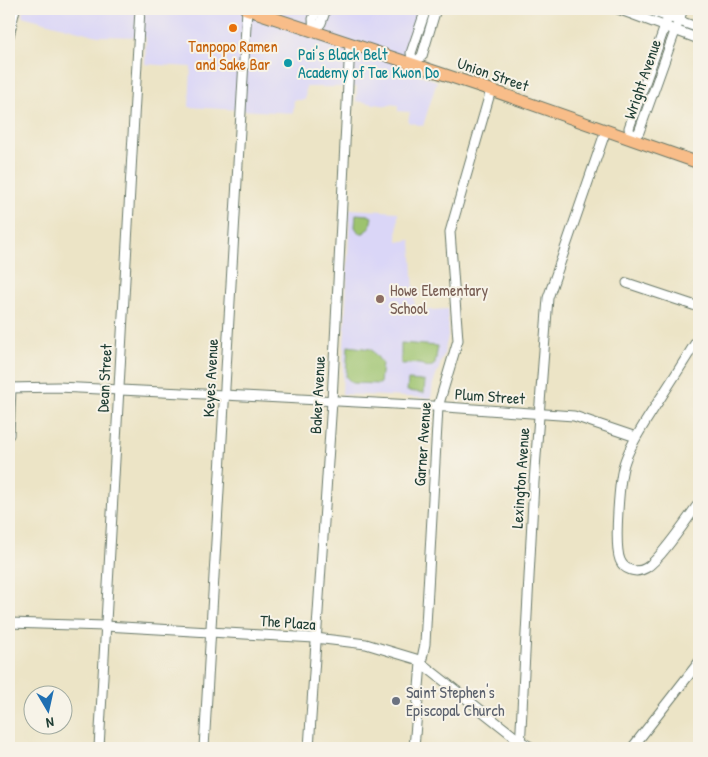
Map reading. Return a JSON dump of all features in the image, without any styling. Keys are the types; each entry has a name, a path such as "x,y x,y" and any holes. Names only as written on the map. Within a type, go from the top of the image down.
{"main road":[{"name":"Union Street","path":"246,9 492,90 699,163"}],"street":[{"path":"9,36 15,9"},
{"name":"Dean Street","path":"99,748 140,9"},
{"name":"Keyes Avenue","path":"204,748 246,9"},
{"path":"314,31 313,19 317,9"},
{"path":"314,31 322,23 326,9"},
{"path":"413,64 411,53 426,9"},
{"path":"413,64 422,56 436,9"},
{"path":"618,9 668,17"},
{"path":"646,9 699,28"},
{"name":"Wright Avenue","path":"631,139 639,132 682,9"},
{"path":"668,17 674,30 699,38"},
{"name":"Wright Avenue","path":"631,139 629,128 668,17"},
{"name":"Baker Avenue","path":"309,748 332,401 350,44"},
{"name":"Garner Avenue","path":"414,748 421,663 425,644 438,407 458,340 450,232 492,90"},
{"name":"Lexington Avenue","path":"520,745 534,482 548,298 606,130"},
{"path":"627,283 699,307"},
{"path":"699,337 636,438 620,476 618,550 624,566 630,570 645,569 658,556 699,503"},
{"name":"Plum Street","path":"10,388 58,387 224,395 574,416 636,438"},
{"path":"9,435 10,388"},
{"name":"The Plaza","path":"9,623 105,626 315,638 366,644 414,658 520,745 533,748"},
{"path":"632,748 699,662"}],"shaded area":[{"path":"24,9 409,9 420,12 400,68 437,81 423,126 408,122 410,112 398,111 398,105 389,104 388,106 356,101 357,87 306,87 305,100 294,100 293,113 189,107 191,67 145,64 146,37 98,36 22,16"},
{"name":"Howe Elementary School","path":"350,209 398,212 397,242 411,240 415,311 448,309 448,336 444,354 433,384 431,398 342,394"}],"green space":[{"path":"356,214 372,217 370,226 364,233 359,233 355,227"},
{"path":"401,343 438,346 435,364 429,367 417,364 401,364"},
{"path":"348,346 371,349 382,363 380,384 352,383 346,377"},
{"path":"408,380 425,381 424,393 407,391"}],"place":[{"name":"Tanpopo Ramen and Sake Bar","path":"233,28"},
{"name":"Pai's Black Belt Academy of Tae Kwon Do","path":"288,63"},
{"name":"Howe Elementary School","path":"380,299"},
{"name":"Saint Stephen's Episcopal Church","path":"396,701"}]}
